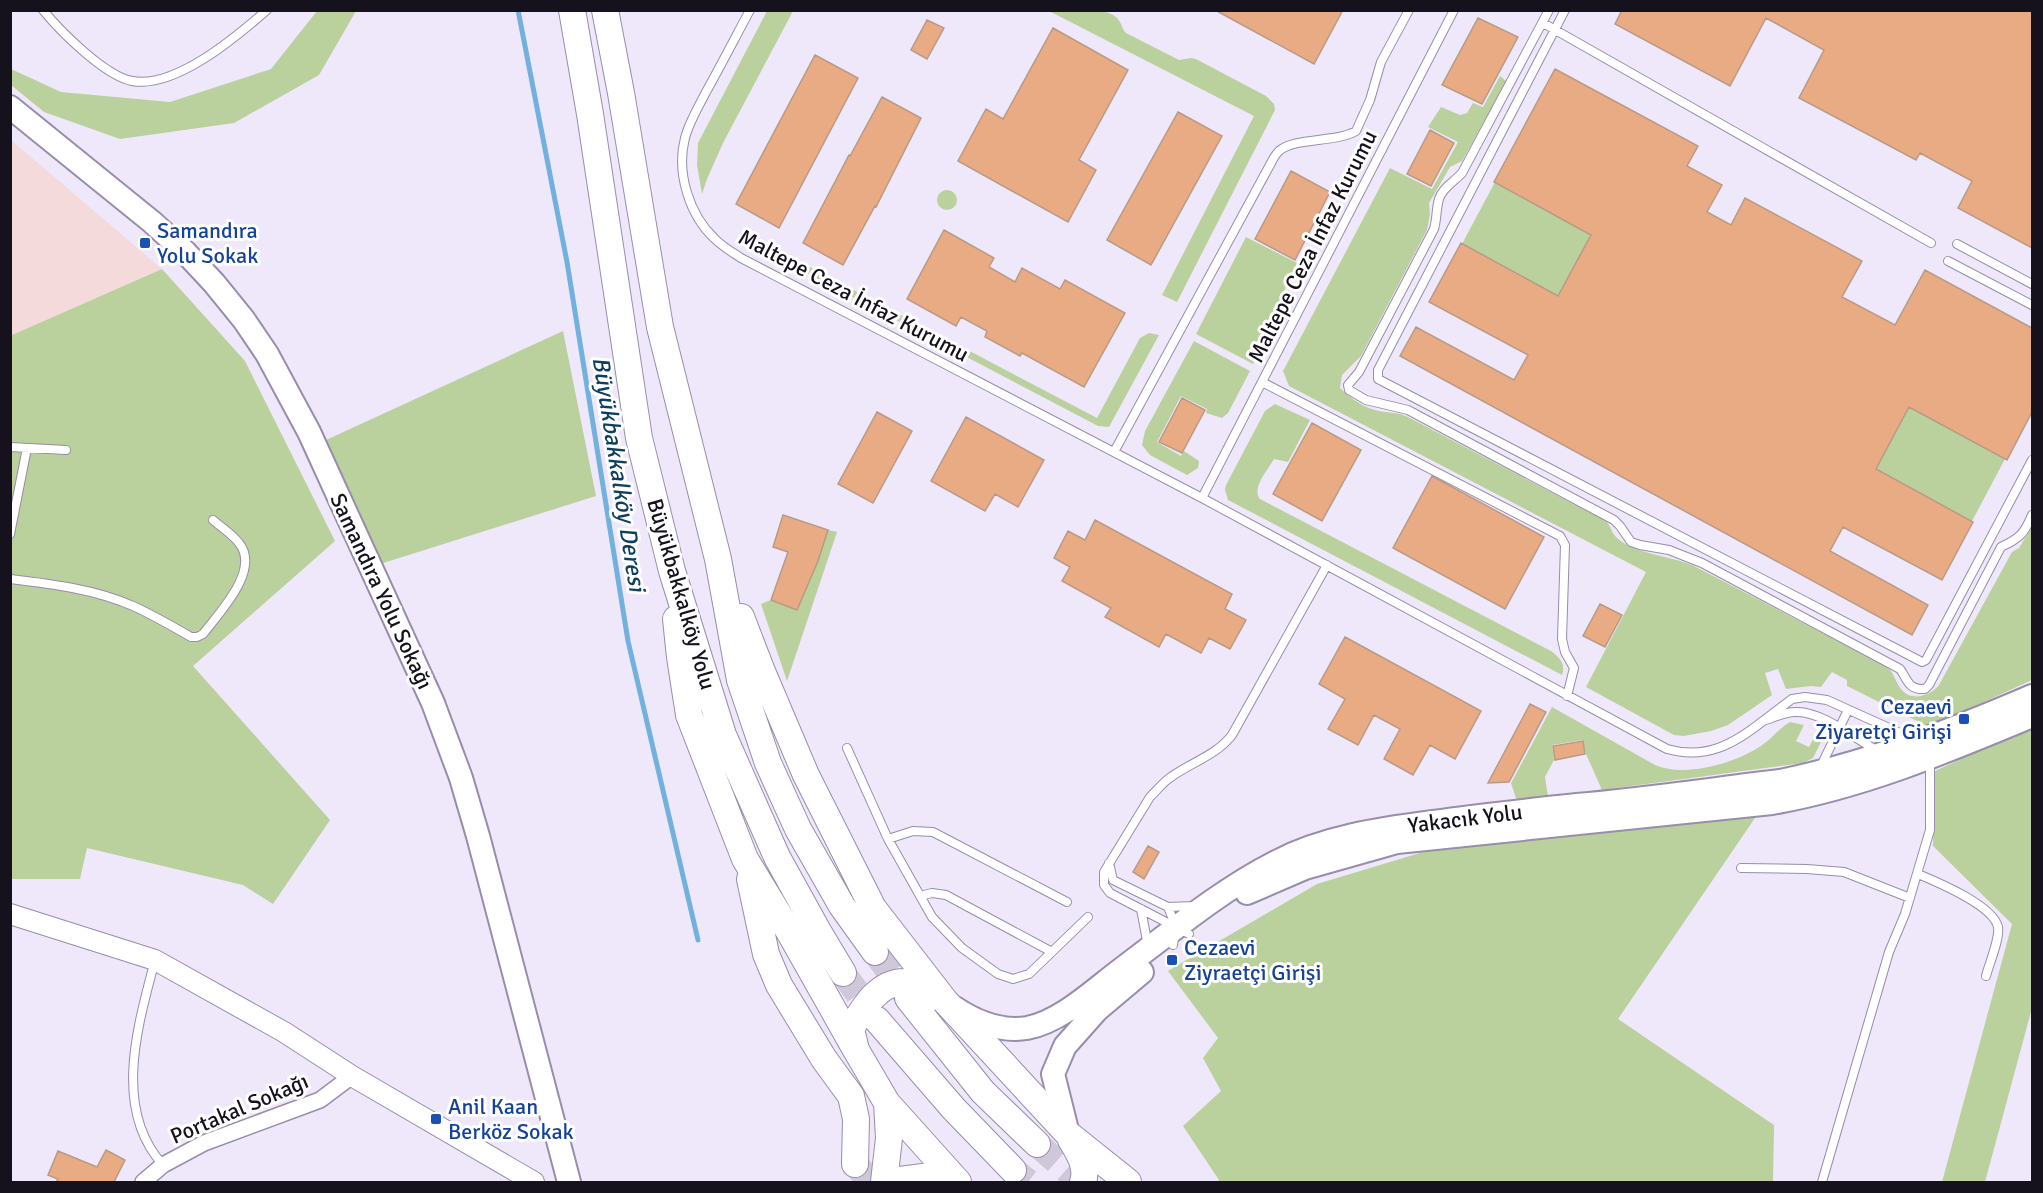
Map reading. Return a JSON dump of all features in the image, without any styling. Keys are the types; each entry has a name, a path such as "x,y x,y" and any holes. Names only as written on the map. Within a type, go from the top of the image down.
{"highway":[{"name":"Büyükbakkalköy Yolu","path":"572,10 639,438 672,571 723,735 777,857 843,973"},
{"name":"Büyükbakkalköy Yolu","path":"605,10 660,327 718,559 740,680 768,763 798,829 842,906 875,952"},
{"path":"718,559 760,669 806,775 873,908 945,1001 1068,1134 1128,1182"},
{"path":"672,571 680,657 689,715 745,859 766,954 779,985 824,1059 851,1096 856,1119 855,1164"},
{"path":"745,859 887,1103 956,1181"},
{"path":"856,1050 851,1029 862,1010 887,984 908,981 945,1001"},
{"path":"908,998 982,1092 1037,1144"},
{"path":"877,1020 954,1109 1013,1170"},
{"path":"887,1103 889,1138 883,1182 931,1176 956,1181"},
{"path":"1068,1134 1082,1160 1085,1176 1083,1182"}],"main road":[{"name":"Samandıra Yolu Sokağı","path":"10,107 152,222 214,283 244,320 267,354 300,414 428,692 448,741 478,836 569,1182"},
{"name":"Yakacık Yolu","path":"1068,1134 1053,1074 1065,1046 1177,929 1252,890 1305,868 1397,842 1772,803 1852,785 1919,755 2032,696"},
{"name":"Yakacık Yolu","path":"945,1001 970,1018 999,1028 1027,1028 1047,1022 1073,1006 1207,905 1255,873 1296,852 1368,831 1500,813 1780,781 1817,774 1883,755 1919,755 2032,716"}],"street":[{"path":"10,914 155,960 284,1032 352,1076 534,1182"},
{"name":"Portakal Sokağı","path":"143,1182 163,1165 204,1143 320,1100 352,1076"}],"lane":[{"path":"43,10 68,38 91,57 122,78 141,82 183,72 241,33 267,10"},
{"name":"Maltepe Ceza İnfaz Kurumu","path":"750,10 685,136 682,170 692,206 713,238 741,258 1202,498 1652,742 1679,753 1721,748 1736,742 1792,699 1816,697 1848,710 1919,755"},
{"path":"1114,452 1271,162 1278,152 1286,147 1356,131 1366,112 1381,62 1409,10"},
{"name":"Maltepe Ceza İnfaz Kurumu","path":"1202,498 1454,10"},
{"path":"1549,10 1462,173 1439,199 1438,218 1434,229 1359,372 1348,386 1349,390 1366,400 1408,410 1614,520 1631,542 1640,546 1669,550 1702,563 1900,669 1909,685 1919,690 1929,686 2001,548 2017,540 2024,533 2032,515"},
{"path":"1565,10 1378,370 1378,379 1922,662 1926,660 2032,460"},
{"path":"1543,22 1932,243"},
{"path":"1957,244 2032,284"},
{"path":"1948,261 2032,305"},
{"path":"1262,382 1560,536 1565,545 1562,639 1565,652 1574,668 1567,696"},
{"path":"10,447 66,450"},
{"path":"10,534 27,448"},
{"path":"10,579 59,585 106,597 133,606 191,637 197,637 203,634 238,587 244,572 240,544 213,520"},
{"path":"1177,929 1106,890 1103,880 1109,863 1150,797 1159,787 1167,780 1212,755 1232,735 1327,565"},
{"path":"1817,774 1848,710"},
{"name":"Maltepe Ceza İnfaz Kurumu","path":"1763,721 1794,712 1803,712 1839,728 1883,755"},
{"path":"847,748 888,839 920,896 933,917 962,948 1003,976 1013,979 1024,977 1088,917"},
{"path":"1822,1182 1889,952 1910,898 1930,830 1919,755"},
{"path":"888,839 913,831 933,832 1066,902"},
{"path":"1109,863 1113,880 1177,929"},
{"path":"1741,868 1844,872 1910,898"},
{"path":"1918,874 1957,892 1993,917 1998,933 1986,976"},
{"path":"920,896 932,893 946,895 1052,952"},
{"path":"1141,909 1148,949"},
{"path":"155,960 135,1047 134,1091 143,1135 163,1165"}],"shaded area":[{"path":"11,140 162,269 11,336"}],"green space":[{"path":"1084,9 1109,13 1118,19 1126,33 1179,60 1196,59 1266,96 1274,104 1275,110 1177,302 1162,295 1254,116 1049,11"},
{"path":"317,11 356,11 319,75 234,123 120,139 44,112 11,85 11,69 61,92 170,102 271,69"},
{"path":"767,11 793,11 723,143 702,194 697,165 698,143"},
{"path":"1500,76 1506,81 1504,86 1462,161 1450,167 1429,203 1430,214 1427,230 1361,356 1342,375 1340,388 1353,399 1374,410 1408,417 1606,521 1616,537 1623,543 1642,551 1692,565 1871,658 1888,668 1901,689 1910,695 1926,695 1939,685 2012,552 2019,548 2032,527 2032,680 1933,725 1925,725 1847,686 1847,680 1832,672 1821,687 1786,689 1778,669 1765,673 1772,695 1728,725 1684,736 1674,735 1586,687 1646,572 1289,386 1283,371 1390,168 1432,189 1458,142 1428,127 1441,107 1460,115 1467,113 1473,103 1483,107"},
{"path":"1495,182 1591,235 1558,296 1462,244"},
{"path":"943,190 951,190 957,196 957,204 951,210 943,210 937,204 937,196"},
{"path":"1246,237 1297,263 1272,317 1276,320 1253,364 1196,334"},
{"path":"772,247 1097,418 1140,338 1149,333 1159,335 1109,427 1098,426 769,253"},
{"path":"162,269 245,361 335,541 193,666 330,820 273,904 243,885 87,848 80,879 11,879 10,336"},
{"path":"563,331 596,496 377,565 326,440"},
{"path":"1194,341 1250,371 1228,413 1222,418 1206,413 1207,409 1181,396 1157,442 1181,456 1184,451 1199,461 1198,468 1187,475 1150,455 1142,445 1145,431"},
{"path":"1275,404 1310,420 1288,462 1274,459 1259,484 1260,499 1551,651 1561,662 1562,675 1228,500 1226,485 1265,411"},
{"path":"1909,407 2005,459 1972,521 1876,469"},
{"path":"828,530 837,532 787,681 761,604 771,600 797,610 818,561"},
{"path":"1552,707 1655,765 1667,769 1710,767 1738,758 1761,746 1790,722 1804,725 1796,741 1809,747 1816,734 1823,738 1813,758 1803,763 1602,790 1586,754 1583,740 1552,745 1554,760 1545,777 1548,797 1517,801 1511,783"},
{"path":"2032,726 2032,1008 1985,1182 1942,1182 2012,924 1933,846 1935,771"},
{"path":"1757,815 1618,1019 1774,1125 1773,1182 1216,1182 1219,1180 1183,1126 1221,1091 1203,1058 1218,1038 1168,971 1317,884 1433,849"}],"building":[{"path":"1215,10 1343,10 1314,64"},
{"path":"1622,10 2032,10 2032,248 1958,208 1972,181 1920,153 1916,160 1799,98 1824,50 1766,18 1730,86 1615,24"},
{"path":"1478,18 1518,37 1482,104 1442,85"},
{"path":"927,20 944,28 927,59 911,50"},
{"path":"1053,28 1128,70 1079,160 1096,170 1068,222 958,161 986,109 1003,119"},
{"path":"815,55 858,78 779,228 736,204"},
{"path":"1555,69 1698,146 1687,166 1722,185 1707,212 1731,225 1745,198 1862,261 1842,297 1895,325 1925,270 2032,328 2032,412 2007,460 1909,407 1876,469 1973,522 1942,580 1843,527 1830,551 1928,605 1912,635 1400,356 1416,327 1514,380 1528,355 1429,302 1461,243 1558,296 1591,235 1494,182"},
{"path":"882,97 921,118 876,207 843,265 803,243"},
{"path":"1178,112 1222,136 1151,265 1107,240"},
{"path":"1430,130 1454,143 1431,186 1407,174"},
{"path":"1291,171 1330,192 1295,260 1255,239"},
{"path":"944,230 994,258 989,267 1015,282 1022,268 1060,289 1065,280 1125,313 1084,387 1022,353 1020,356 985,337 987,331 961,317 956,326 907,299"},
{"path":"1182,398 1205,410 1182,453 1159,442"},
{"path":"877,412 912,431 873,503 838,484"},
{"path":"966,417 1044,460 1018,507 995,494 985,511 931,481"},
{"path":"1312,423 1361,450 1322,521 1273,494"},
{"path":"1432,476 1544,537 1505,609 1393,548"},
{"path":"783,515 828,530 818,561 797,610 771,600 788,552 773,547"},
{"path":"1095,520 1232,594 1225,609 1246,620 1230,649 1209,638 1201,653 1166,634 1159,647 1105,617 1111,608 1062,581 1070,567 1054,558 1068,531 1085,540"},
{"path":"1600,604 1622,615 1605,647 1583,636"},
{"path":"1345,637 1481,711 1455,759 1430,745 1413,775 1384,759 1400,729 1374,715 1358,745 1328,729 1345,699 1319,684"},
{"path":"1530,704 1546,712 1509,782 1488,783"},
{"path":"1583,741 1585,754 1555,760 1553,746"},
{"path":"1148,846 1159,852 1144,879 1133,872"},
{"path":"106,1150 125,1160 114,1182 56,1182 58,1179 48,1175 58,1151 97,1167"}],"waterway":[{"name":"Büyükbakkalköy Deresi","path":"518,10 567,262 628,641 698,940"}],"tunnel":[{"path":"875,952 908,998"},
{"path":"843,973 877,1020"},
{"path":"1037,1144 1080,1182"},
{"path":"855,1164 871,1182"},
{"path":"1013,1170 1028,1182"}],"place":[{"name":"Samandıra Yolu Sokak","path":"145,243"},
{"name":"Cezaevi Ziyaretçi Girişi","path":"1964,719"},
{"name":"Cezaevi Ziyraetçi Girişi","path":"1172,960"},
{"name":"Anil Kaan Berköz Sokak","path":"436,1119"}]}
